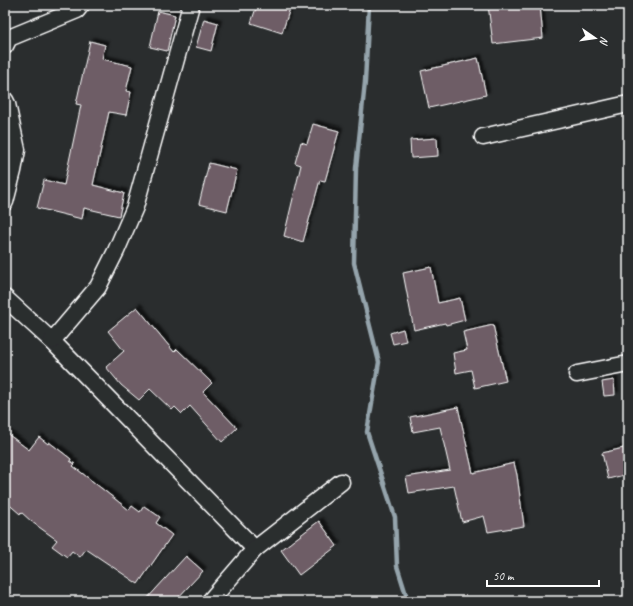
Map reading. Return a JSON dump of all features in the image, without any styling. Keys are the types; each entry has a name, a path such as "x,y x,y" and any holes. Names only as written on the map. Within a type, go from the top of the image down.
{"street":[{"path":"5,46 9,38 77,10 81,5"},
{"path":"52,341 98,287 129,222 135,207 191,5"},
{"path":"5,100 17,150 9,172 5,202"},
{"path":"483,137 628,104"},
{"path":"5,298 52,341 255,549"},
{"path":"577,374 628,364"},
{"path":"210,601 255,549 340,482"}],"building":[{"path":"257,5 291,5 282,33 251,23"},
{"path":"488,5 540,5 543,38 493,44"},
{"path":"158,11 175,15 167,51 150,47"},
{"path":"204,19 218,23 211,51 196,47"},
{"path":"90,41 105,45 102,59 132,66 126,91 131,92 126,115 109,112 93,185 124,193 119,216 84,208 82,219 37,208 44,180 64,185 81,105 76,104"},
{"path":"478,58 486,95 429,108 421,71"},
{"path":"313,124 339,131 325,181 320,180 303,242 284,236 301,165 295,163 301,142 307,144"},
{"path":"437,138 438,156 411,158 410,140"},
{"path":"209,163 237,170 227,211 199,204"},
{"path":"431,267 438,303 460,298 465,320 446,325 445,323 414,330 403,273"},
{"path":"137,307 174,352 177,349 212,383 203,392 237,428 222,442 190,406 182,414 175,407 172,410 150,389 139,400 121,385 106,367 124,351 108,331"},
{"path":"493,325 506,381 475,388 471,370 456,373 453,353 467,350 463,332"},
{"path":"403,329 406,341 393,344 390,333"},
{"path":"614,380 615,395 604,396 602,382"},
{"path":"458,407 473,473 514,463 524,526 488,532 484,516 462,522 454,486 409,493 406,477 450,470 440,427 413,432 410,417"},
{"path":"5,432 29,450 39,437 48,444 49,442 71,459 70,461 75,464 73,466 129,510 132,506 140,512 144,506 160,517 156,523 172,535 138,584 86,549 80,557 72,551 67,557 52,546 57,540 21,512 20,514 5,501"},
{"path":"628,447 628,474 608,479 602,453"},
{"path":"319,521 337,546 299,575 281,550"},
{"path":"186,556 203,571 175,601 145,601"}],"waterway":[{"path":"369,5 365,82 356,168 354,263 379,362 367,432 395,517 397,566 408,601"}]}
